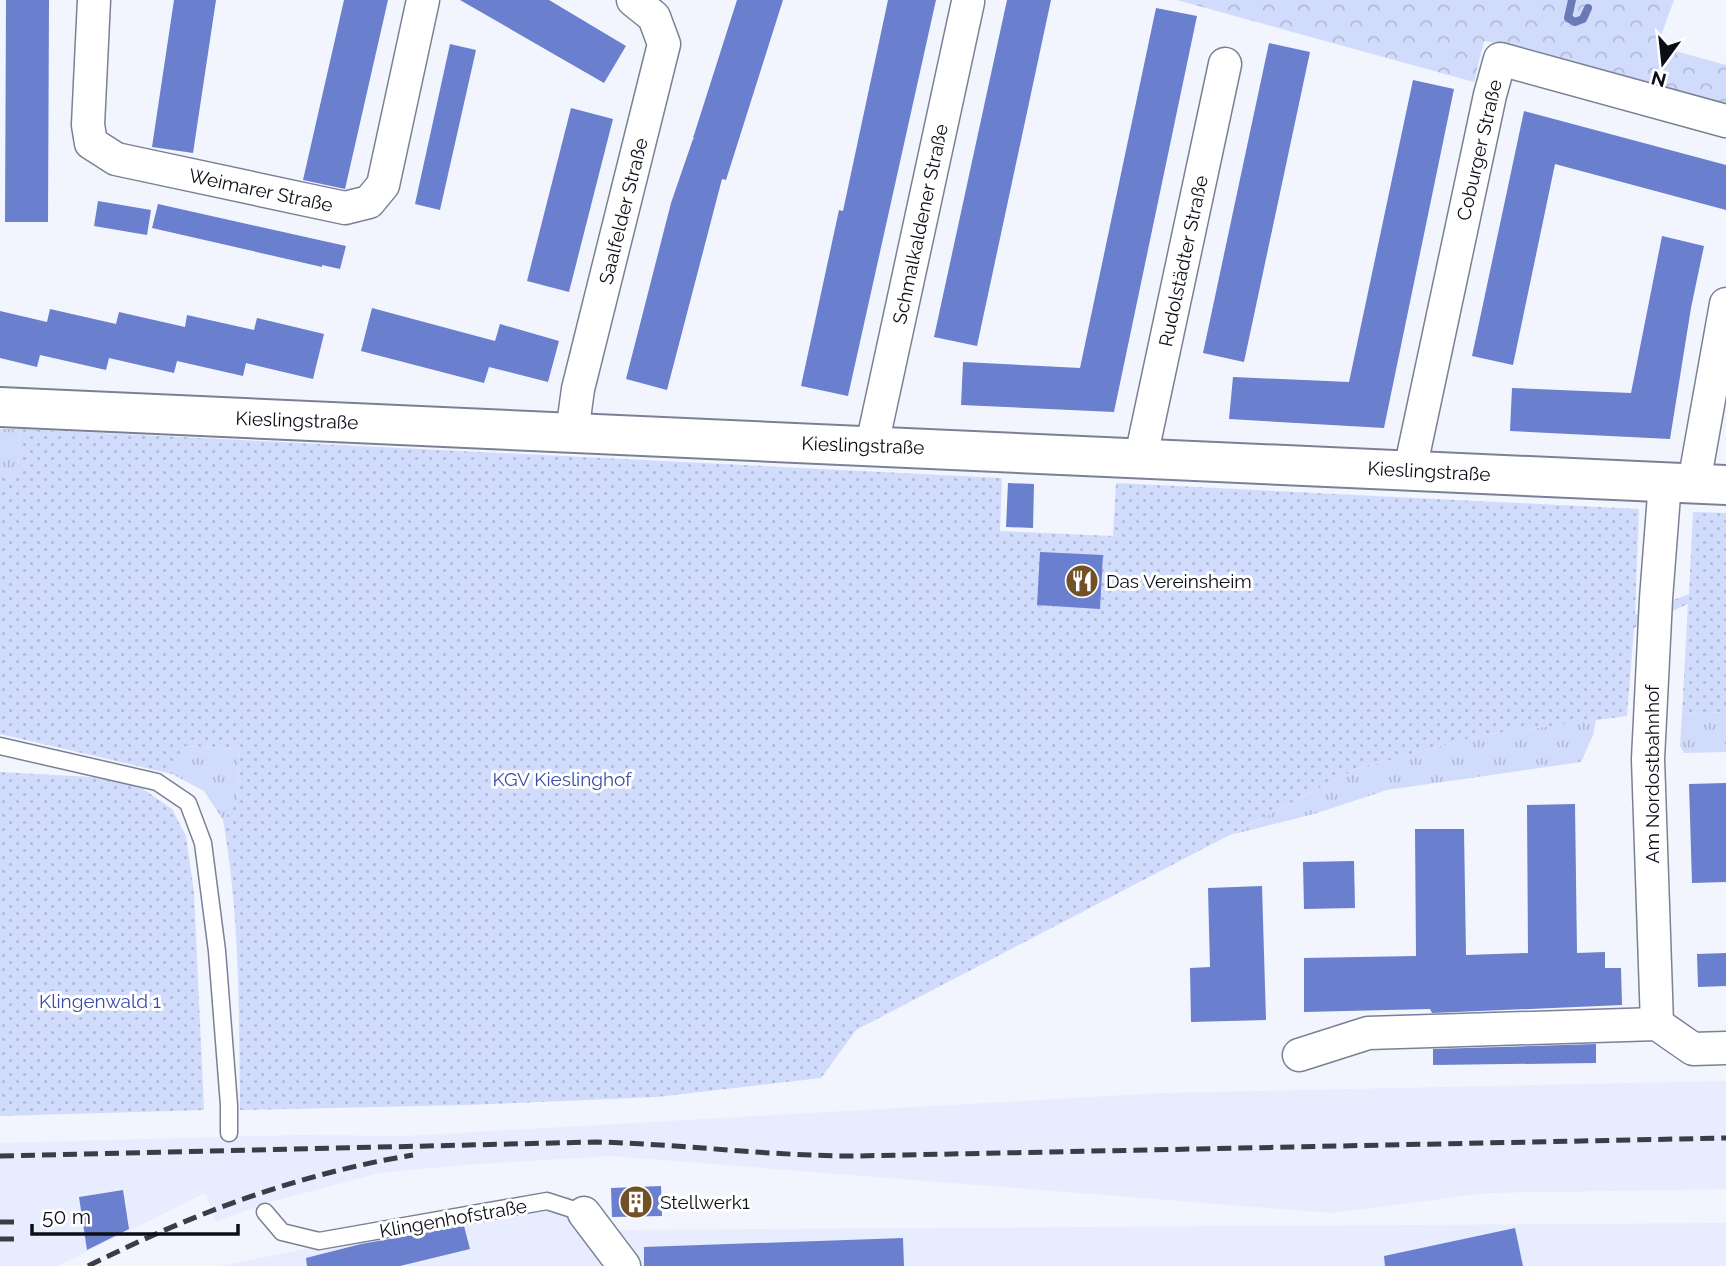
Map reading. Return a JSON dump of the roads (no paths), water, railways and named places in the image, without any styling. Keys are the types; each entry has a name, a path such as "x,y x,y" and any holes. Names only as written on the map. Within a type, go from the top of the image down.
{"street":[{"name":"Weimarer Straße","path":"94,0 88,125 91,143 116,159 345,208 369,202 383,185 423,0"},
{"name":"Saalfelder Straße","path":"572,433 578,389 664,44 654,17 633,0"},
{"name":"Schmalkaldener Straße","path":"872,445 968,2"},
{"name":"Coburger Straße","path":"1410,470 1500,59 1726,121"},
{"name":"Rudolstädter Straße","path":"1142,457 1225,64"},
{"path":"1695,483 1726,304"},
{"name":"Kieslingstraße","path":"0,407 1695,483"},
{"name":"Am Nordostbahnhof","path":"1657,1024 1648,759 1658,575 1695,483"},
{"path":"1299,1055 1368,1033 1657,1024 1693,1049 1726,1048"},
{"name":"Klingenhofstraße","path":"584,1213 624,1266"}],"lane":[{"path":"0,746 157,782 188,803 203,843 217,951 229,1133"},
{"name":"Klingenhofstraße","path":"265,1212 282,1232 319,1241 547,1201 584,1213"}],"waterway":[{"path":"1572,0 1568,18 1575,22 1583,19 1588,8"}],"railway":[{"path":"0,1156 596,1142 855,1156 1726,1138"},
{"path":"88,1266 166,1229 246,1198 328,1173 413,1155"},
{"path":"0,1222 18,1222"},
{"path":"0,1239 20,1239"}],"place":[{"name":"Das Vereinsheim","path":"1082,581"},
{"name":"Stellwerk1","path":"636,1202"}],"park label":[{"name":"KGV Kieslinghof","path":"562,779"},
{"name":"Klingenwald 1","path":"100,1001"}]}
